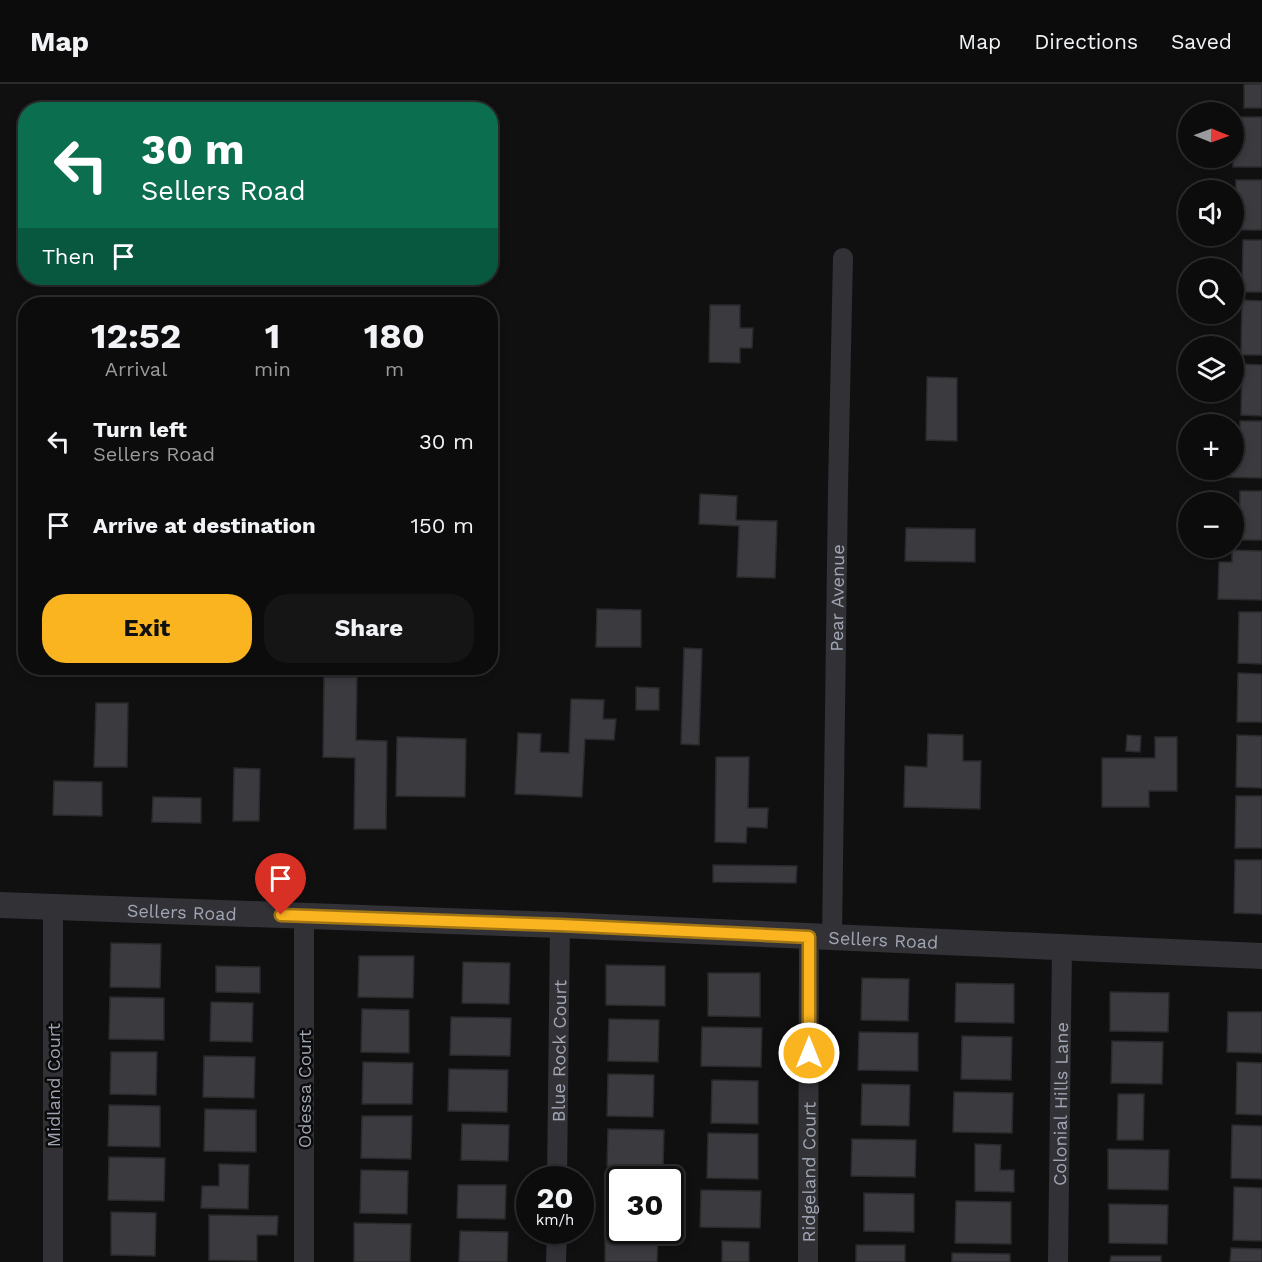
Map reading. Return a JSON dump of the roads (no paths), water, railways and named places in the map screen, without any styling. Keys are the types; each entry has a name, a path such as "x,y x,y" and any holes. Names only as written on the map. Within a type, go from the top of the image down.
{"street":[{"name":"Pear Avenue","path":"821,937 838,487 843,258"},
{"name":"Sellers Road","path":"0,905 560,925 1262,956"},
{"name":"Midland Court","path":"53,907 53,1262"},
{"name":"Odessa Court","path":"304,915 304,1262"},
{"name":"Blue Rock Court","path":"557,1166 560,925"},
{"name":"Ridgeland Court","path":"808,1262 821,937"},
{"name":"Colonial Hills Lane","path":"1058,1262 1062,948"},
{"path":"556,1262 557,1244"}]}
